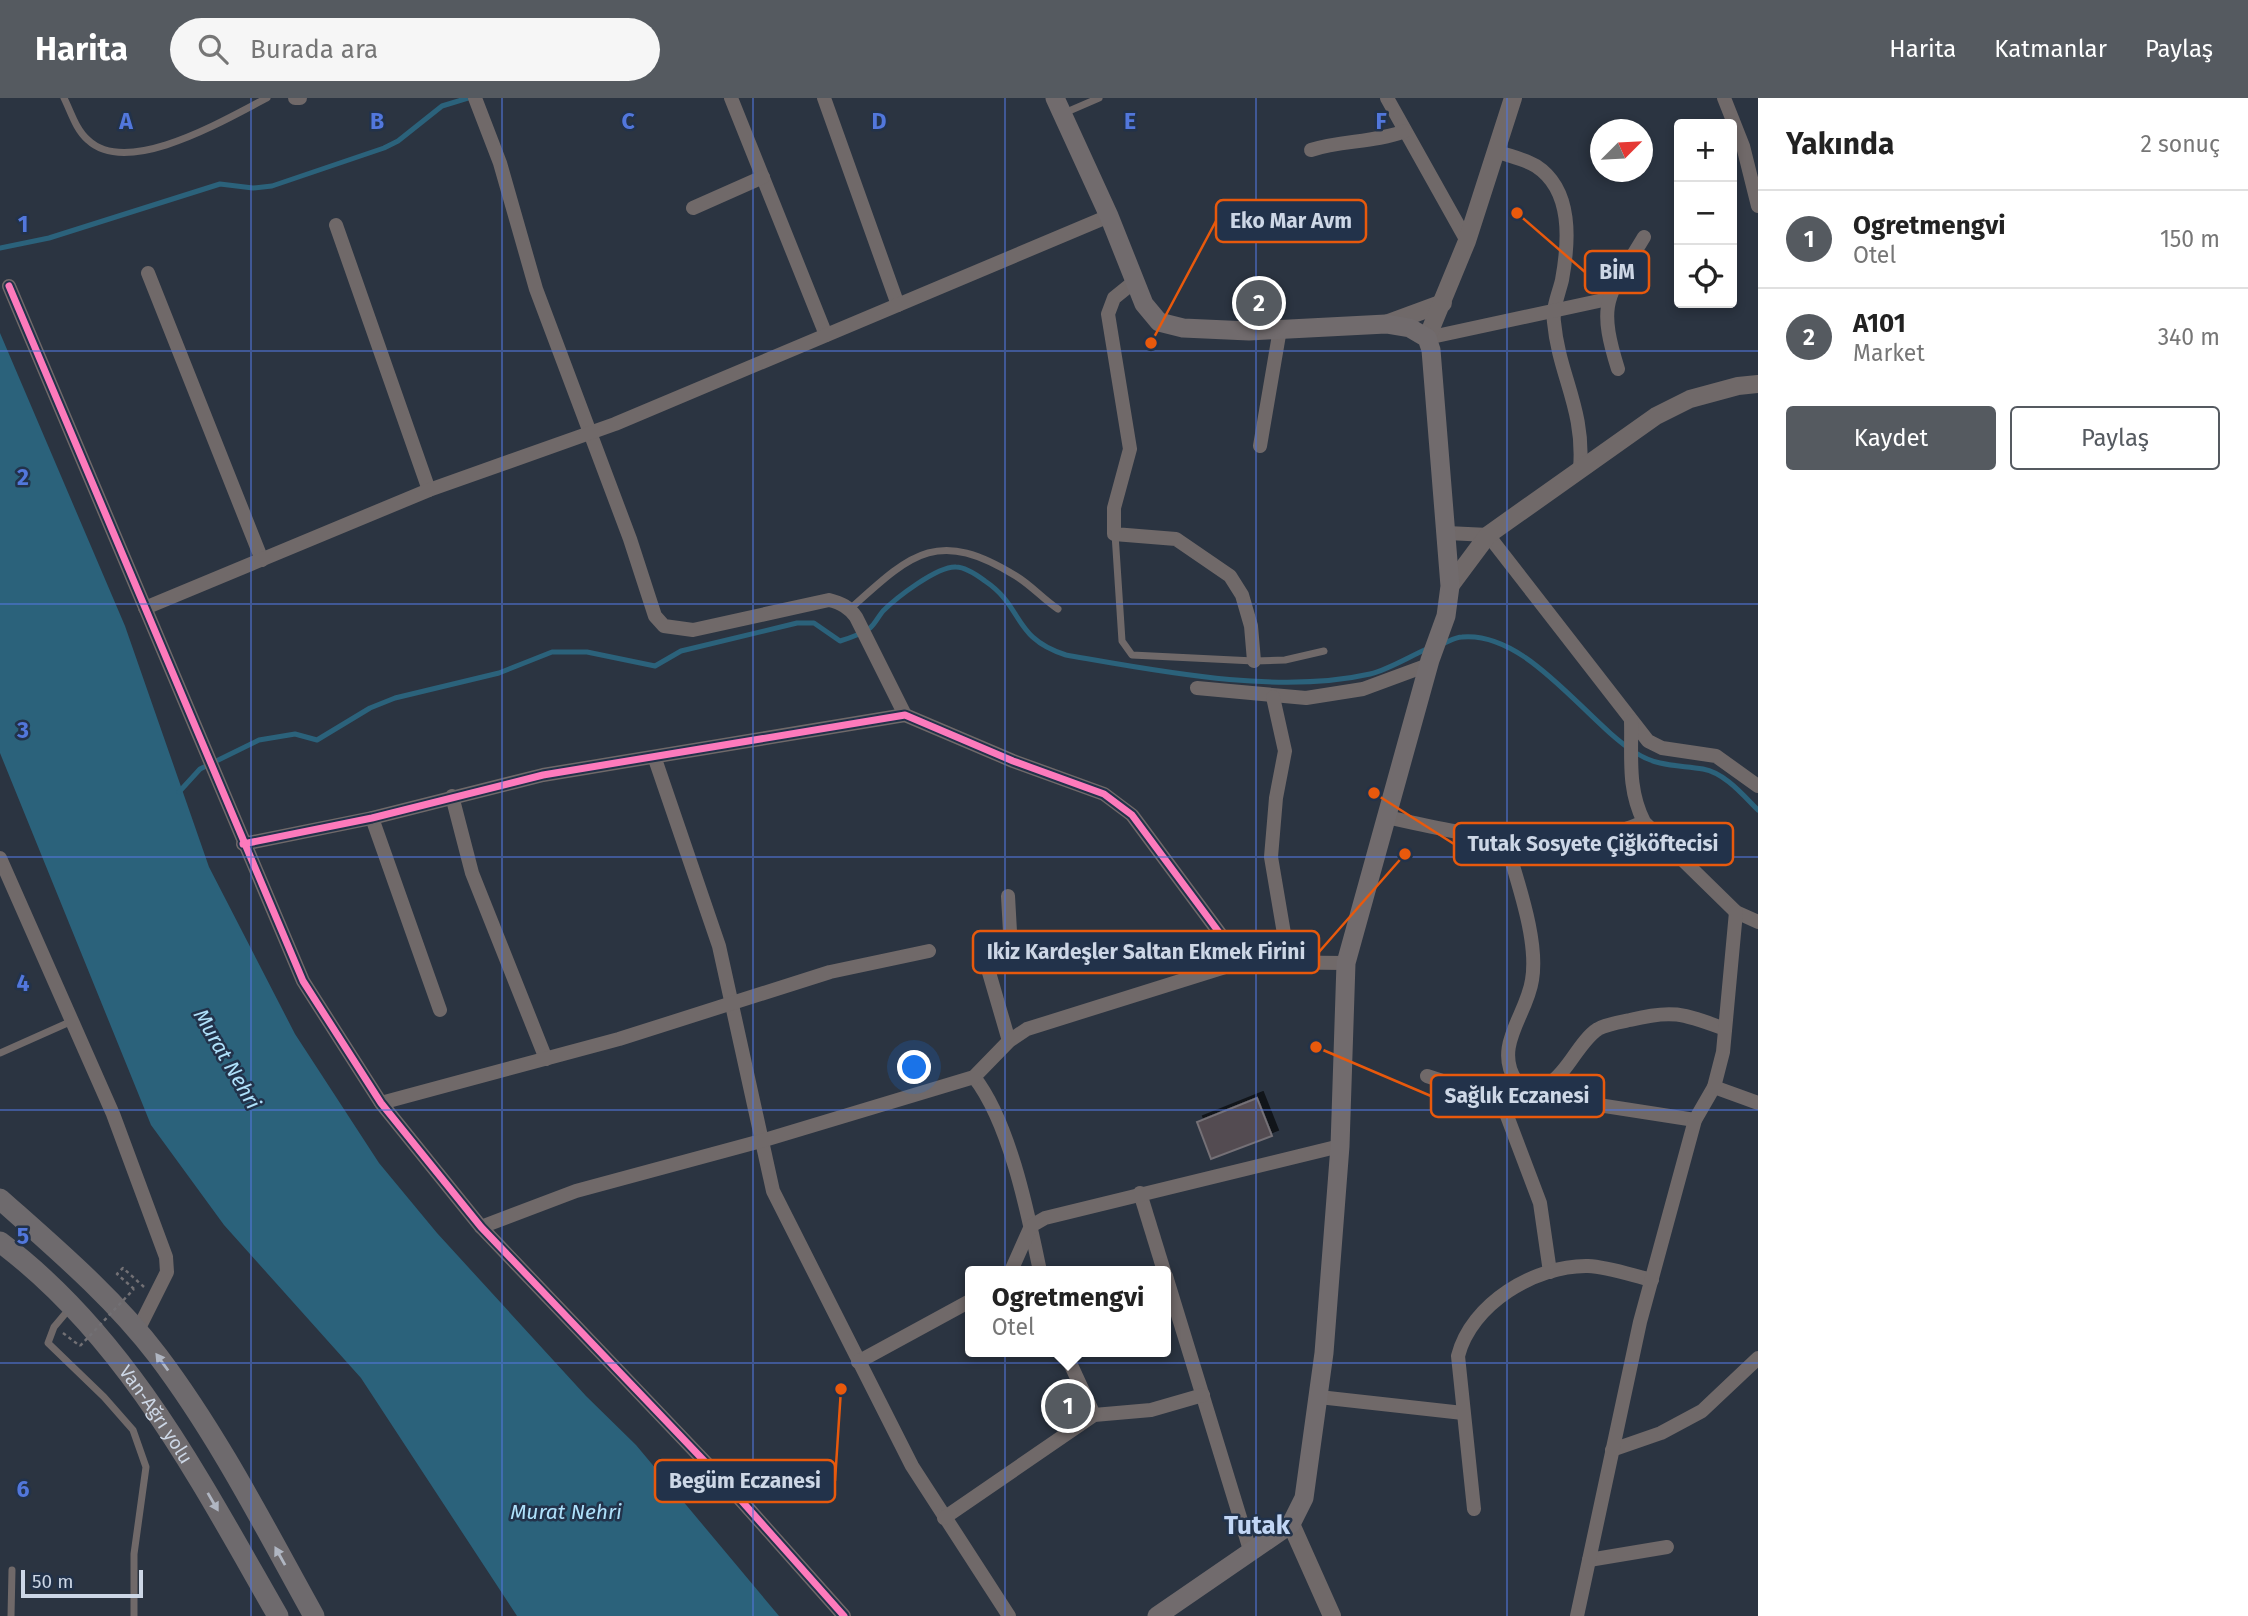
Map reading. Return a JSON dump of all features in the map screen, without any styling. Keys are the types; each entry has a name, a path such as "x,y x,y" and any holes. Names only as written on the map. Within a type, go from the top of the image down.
{"main road":[{"path":"1058,106 1109,216 1144,304 1159,321 1183,328 1280,329 1386,324 1410,328 1427,338 1447,533 1450,586 1446,616 1429,662 1346,963 1340,1146 1320,1397 1304,1498 1291,1524 1157,1616"},
{"path":"0,1199 91,1280 157,1355 216,1440 314,1616"},
{"name":"Van-Ağrı yolu","path":"0,1242 21,1258 71,1307 132,1376 200,1478 278,1616"},
{"path":"114,1355 137,1332"}],"street":[{"path":"732,98 826,335"},
{"path":"824,98 898,305"},
{"path":"1387,98 1467,241"},
{"path":"1427,338 1467,241 1513,98"},
{"path":"1724,98 1735,120 1758,206"},
{"path":"478,104 500,163 536,289 656,617 664,626 693,630 829,600 853,613 905,715"},
{"path":"1311,150 1342,142 1370,142 1405,131"},
{"path":"1496,151 1533,164 1543,172 1563,203 1566,218 1565,264 1554,309 1554,325 1580,420 1580,469"},
{"path":"693,208 763,177"},
{"path":"145,608 429,490 589,433 1109,216"},
{"path":"336,225 429,490"},
{"path":"1618,369 1606,319 1608,299 1644,237"},
{"path":"148,273 262,560"},
{"path":"1135,281 1114,298 1108,314 1130,449 1114,508 1114,534 1176,539 1230,576 1242,595 1251,626 1254,661"},
{"path":"9,286 303,981 381,1103 481,1227 732,1489 844,1616"},
{"path":"1427,338 1608,299"},
{"path":"1386,324 1443,303"},
{"path":"1260,446 1280,329"},
{"path":"1450,586 1488,535 1656,416 1690,399 1758,384"},
{"path":"1447,533 1488,535 1648,741 1662,748 1716,756 1758,786"},
{"path":"1197,688 1273,697 1334,695 1429,662"},
{"path":"1273,697 1285,751 1276,798 1271,857 1289,963"},
{"path":"243,844 372,818 543,775 655,759 905,715 1013,761 1104,794 1120,804 1132,815 1241,962"},
{"path":"1631,721 1629,767 1635,805 1644,822 1736,912 1758,922"},
{"path":"655,759 719,946 773,1191 912,1466 1009,1616"},
{"path":"452,796 472,873 546,1059"},
{"path":"1387,817 1453,831 1506,838 1607,836 1644,822"},
{"path":"372,818 440,1010"},
{"path":"1506,838 1534,967 1531,989 1510,1038 1507,1057 1516,1081 1524,1086 1545,1086 1592,1104 1695,1121"},
{"path":"0,858 73,1021 155,1222 166,1257 167,1272 137,1332"},
{"path":"1008,895 1010,932 988,969 1009,1041"},
{"path":"1577,1616 1651,1280 1695,1121 1714,1087 1723,1052 1736,912"},
{"path":"381,1103 546,1059 845,968 929,951"},
{"path":"481,1227 576,1191 761,1141 974,1077 1009,1041 1027,1029 1241,962 1346,963"},
{"path":"1545,1086 1568,1066 1588,1038 1611,1024 1663,1012 1685,1014 1725,1029"},
{"path":"1427,1076 1501,1100"},
{"path":"974,1077 989,1096 1031,1226 1039,1266"},
{"path":"1501,1100 1516,1081"},
{"path":"1714,1087 1758,1102"},
{"path":"1501,1100 1540,1203 1550,1272"},
{"path":"1013,1266 1031,1226 1060,1213 1340,1146"},
{"path":"1140,1193 1163,1266"},
{"path":"1474,1509 1458,1356 1463,1337 1480,1314 1513,1290 1550,1272 1568,1267 1591,1266 1651,1280"},
{"path":"1171,1293 1250,1550"},
{"path":"858,1362 965,1304"},
{"path":"1067,1357 1094,1415"},
{"path":"1612,1450 1661,1433 1702,1411 1758,1358"},
{"path":"944,1518 1094,1415 1151,1410 1203,1395"},
{"path":"1320,1397 1464,1413"},
{"path":"1291,1524 1332,1616"},
{"path":"1589,1560 1667,1547"}],"lane":[{"path":"64,98 88,141 105,150 127,153 179,139 267,98"},
{"path":"1058,106 1099,98"},
{"path":"1114,534 1122,641 1127,651 1138,657 1254,661 1285,660 1324,651"},
{"path":"853,613 885,579 920,555 936,549 952,548 1014,575 1058,609"},
{"path":"0,1053 73,1021"},
{"path":"71,1307 54,1327 48,1343 104,1397 132,1430 146,1467 134,1554 134,1616"},
{"path":"12,1570 12,1616"}],"path":[{"path":"60,1330 79,1346 134,1289 117,1274 123,1268 156,1298"}],"water":[{"name":"Murat Nehri","path":"0,333 125,626 209,867 295,1034 379,1163 437,1233 586,1396 636,1445 779,1616 517,1616 361,1378 224,1225 151,1125 0,753"}],"building":[{"path":"1257,1098 1272,1136 1211,1159 1197,1122"}],"waterway":[{"path":"0,248 49,238 220,184 253,188 272,186 384,148 398,141 442,106 468,98"},
{"path":"179,792 200,769 259,740 295,734 317,740 370,708 395,698 499,673 552,652 587,652 655,666 681,651 797,623 814,623 840,641 870,628 883,611 917,584 938,572 956,567 971,572 997,591 1036,640 1066,655 1178,674 1297,682 1370,674 1429,648"},
{"path":"1442,644 1462,637 1486,639 1510,648 1555,681 1617,739 1636,753 1661,763 1711,771 1733,785 1758,810"}],"cycle path":[{"path":"9,286 303,981 381,1103 481,1227 731,1489 844,1616"},
{"path":"243,844 372,818 543,775 905,715 1013,761 1104,794 1132,815 1241,962"}],"place":[{"name":"BİM","path":"1517,213"},
{"name":"A101","path":"1259,303"},
{"name":"Eko Mar Avm","path":"1151,343"},
{"name":"Tutak Sosyete Çiğköftecisi","path":"1374,793"},
{"name":"Ikiz Kardeşler Saltan Ekmek Firini","path":"1405,854"},
{"name":"Sağlık Eczanesi","path":"1316,1047"},
{"name":"Begüm Eczanesi","path":"841,1389"},
{"name":"Ogretmengvi","path":"1068,1406"}],"district":[{"name":"Tutak","path":"1257,1525"}]}
